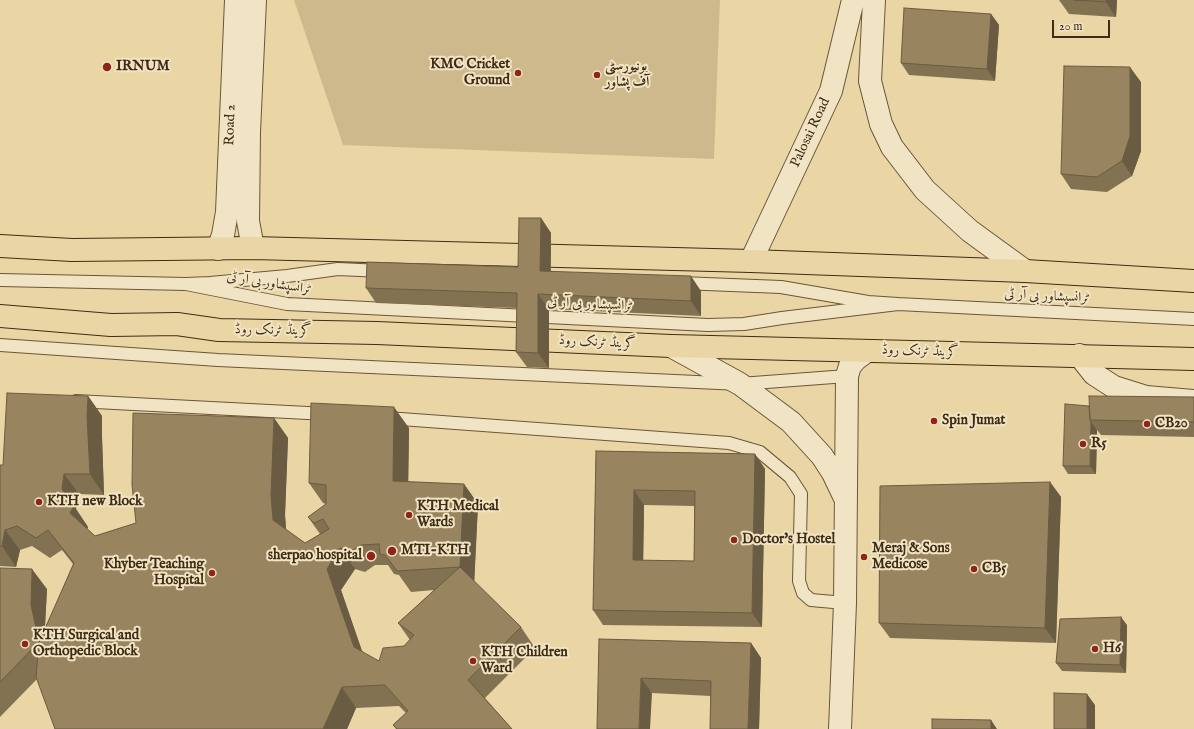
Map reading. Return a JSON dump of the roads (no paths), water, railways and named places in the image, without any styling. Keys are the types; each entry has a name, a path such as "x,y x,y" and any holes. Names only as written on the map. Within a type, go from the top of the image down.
{"highway":[{"path":"0,246 72,250 253,248 750,261 1025,271 1194,281"},
{"name":"گرینڈ ٹرنک روڈ","path":"0,316 111,325 177,324 219,330 377,333 672,346 1194,359"}],"street":[{"name":"Road 2","path":"218,249 228,212 236,0"},
{"name":"Road 2","path":"253,248 248,221 249,132 255,0"},
{"name":"Palosai Road","path":"750,261 831,91 853,0"},
{"path":"874,0 870,81 881,124 892,147 925,190 970,231 1025,271"},
{"path":"672,346 740,384 791,422 817,451 833,473 846,500"},
{"path":"840,729 845,602 847,376 850,366 856,359 867,351"},
{"path":"1079,355 1094,374 1114,387 1146,397 1194,401"}],"lane":[{"name":"ٹرانسپشاور بی آر ٹی","path":"0,280 186,284 287,276 338,269 393,272"},
{"name":"ٹرانسپشاور بی آر ٹی","path":"673,282 781,287 868,302 1194,319"},
{"name":"ٹرانسپشاور بی آر ٹی","path":"186,284 287,304 708,326 744,324 898,304"},
{"path":"0,345 218,360 740,384 847,376"},
{"path":"61,401 338,415"},
{"path":"377,417 730,443 760,452 790,477 801,494 799,580 803,593 811,600 845,602"}],"place":[{"name":"IRNUM","path":"107,67"},
{"name":"KMC Cricket Ground","path":"518,73"},
{"name":"یونیورسٹی آف پشاور","path":"597,75"},
{"name":"Spin Jumat","path":"934,421"},
{"name":"CB20","path":"1147,424"},
{"name":"R5","path":"1083,444"},
{"name":"KTH new Block","path":"39,502"},
{"name":"KTH Medical Wards","path":"409,515"},
{"name":"Doctor's Hostel","path":"734,540"},
{"name":"MTI-KTH","path":"392,551"},
{"name":"sherpao hospital","path":"371,556"},
{"name":"Meraj & Sons Medicose","path":"864,557"},
{"name":"CB5","path":"974,569"},
{"name":"Khyber Teaching Hospital","path":"212,573"},
{"name":"KTH Surgical and Orthopedic Block","path":"25,644"},
{"name":"H6","path":"1095,649"},
{"name":"KTH Children Ward","path":"473,661"}]}
